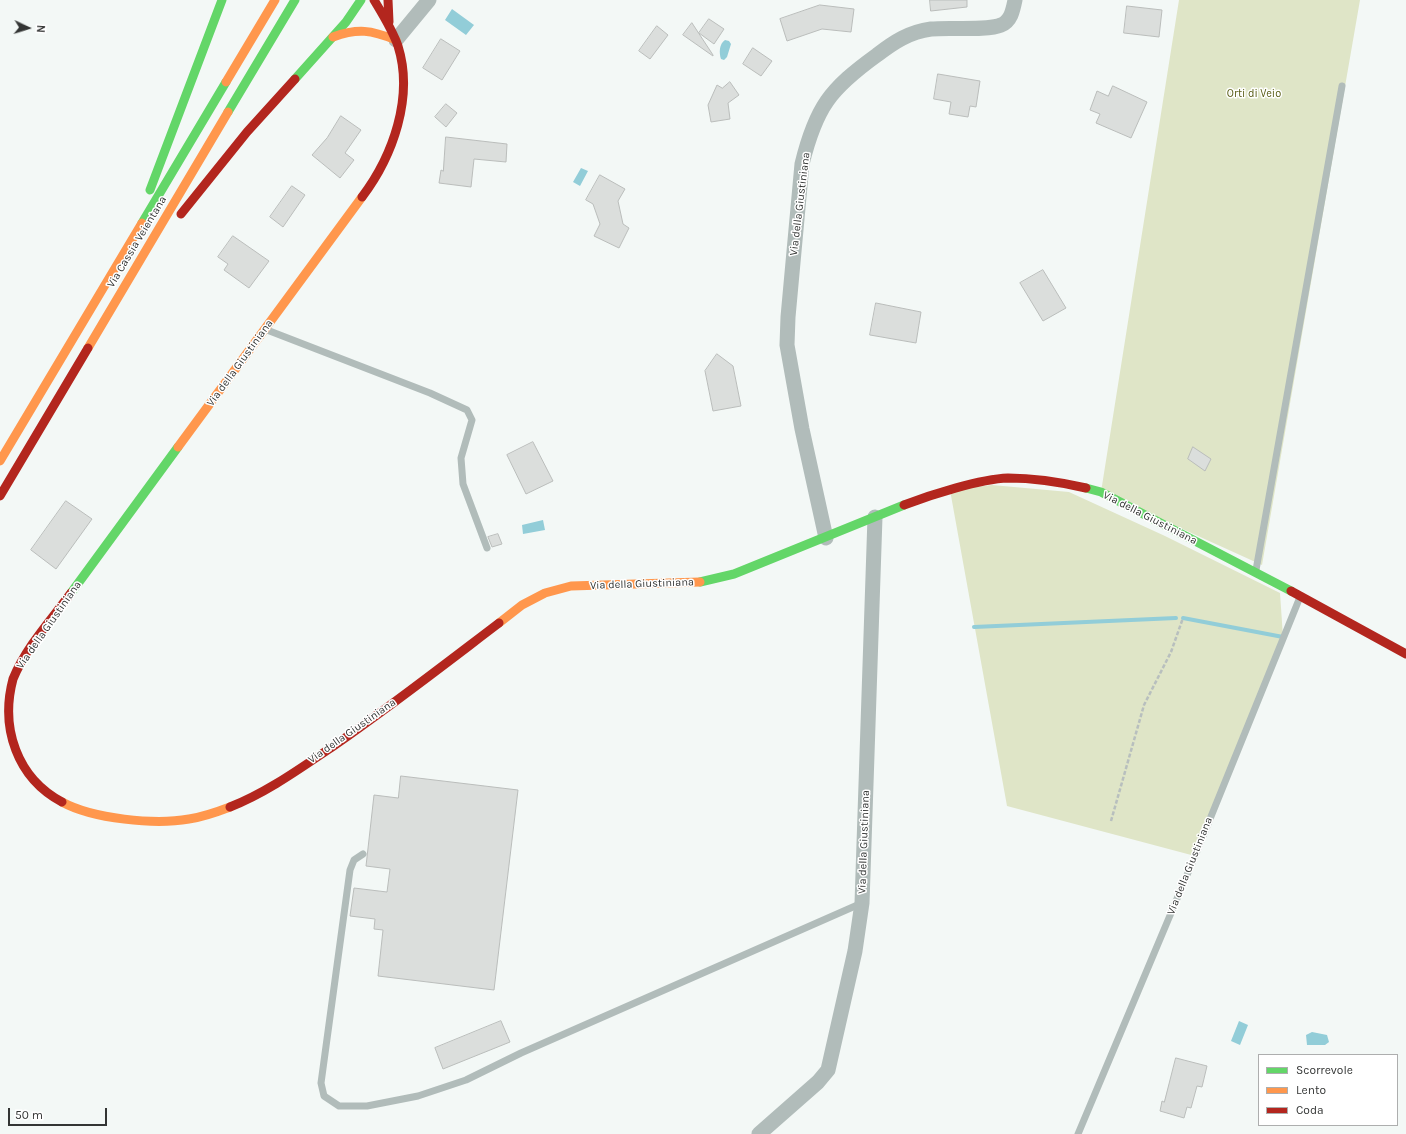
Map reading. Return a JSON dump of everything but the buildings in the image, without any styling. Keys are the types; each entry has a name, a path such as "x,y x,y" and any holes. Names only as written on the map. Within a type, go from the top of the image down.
{"main road":[{"path":"128,247 222,0"},
{"name":"Via Cassia Veientana","path":"0,461 275,0"},
{"name":"Via Cassia Veientana","path":"0,496 295,0"},
{"path":"134,270 247,132 333,37 361,0"},
{"name":"Via della Giustiniana","path":"374,0 389,22 396,40 402,66 402,105 395,136 386,158 366,192 37,639 4,694 10,744 21,767 31,780 44,792 68,807 94,814 142,820 188,820 224,810 247,799 293,772 368,722 522,605 545,593 571,586 696,583 734,574 826,538 906,504 972,484 1006,478 1060,482 1101,492 1256,572 1406,654"},
{"path":"388,0 389,22"},
{"path":"333,37 352,30 361,29 373,31 396,40"}],"street":[{"path":"396,40 428,0"},
{"name":"Via della Giustiniana","path":"826,538 802,429 787,345 788,317 802,164 810,134 824,104 836,87 850,74 895,41 914,33 932,29 998,26 1009,20 1015,0"},
{"name":"Via della Giustiniana","path":"759,1134 818,1082 828,1070 855,951 862,903 875,517"}],"lane":[{"path":"1256,572 1342,86"},
{"path":"265,329 467,410 472,420 461,458 464,484 487,548"},
{"name":"Via della Giustiniana","path":"1078,1134 1192,864 1300,597"},
{"path":"363,854 354,860 350,870 321,1083 324,1096 339,1106 367,1106 418,1096 466,1080 521,1053 862,903"}],"path":[{"path":"1111,821 1144,705 1171,652 1183,618"}],"green space":[{"name":"Orti di Veio","path":"1179,0 1360,0 1262,565 1101,492"},
{"path":"992,485 1069,492 1165,536 1280,593 1283,637 1195,856 1007,806 950,490"}],"water":[{"path":"452,9 474,25 466,35 445,20"},
{"path":"725,40 729,41 731,44 727,57 724,60 721,59 720,51"},
{"path":"581,168 588,171 580,186 573,182"},
{"path":"543,520 545,530 523,534 522,525"},
{"path":"1239,1021 1248,1025 1240,1045 1231,1041"},
{"path":"1312,1032 1327,1035 1329,1042 1325,1045 1307,1045 1306,1035"}],"waterway":[{"path":"974,627 1176,618"},
{"path":"1183,618 1283,637"}],"traffic: fast":[{"path":"150,190 222,0"},
{"path":"228,112 295,0"},
{"path":"295,79 346,22 361,0"},
{"path":"142,223 226,82"},
{"path":"71,593 178,447"},
{"path":"1086,488 1101,492 1291,591"},
{"path":"700,582 734,574 904,505"}],"traffic: slow":[{"path":"226,82 275,0"},
{"path":"333,37 350,32 364,31 372,32 396,40"},
{"path":"88,348 228,112"},
{"path":"178,447 362,197"},
{"path":"0,461 142,223"},
{"path":"499,623 522,605 545,593 571,586 700,582"},
{"path":"62,802 90,813 142,821 175,821 194,818 230,807"}],"traffic: jam":[{"path":"362,197 373,181 391,145 398,125 402,105 402,65 398,46 390,28 374,0"},
{"path":"388,0 389,22"},
{"path":"181,214 247,132 295,79"},
{"path":"0,496 88,348"},
{"path":"904,505 955,488 997,479 1018,478 1057,482 1086,488"},
{"path":"1291,591 1406,654"},
{"path":"62,802 46,792 34,780 23,765 16,750 11,733 9,716 13,679 18,667 39,634 71,593"},
{"path":"230,807 271,787 335,745 499,623"}]}
